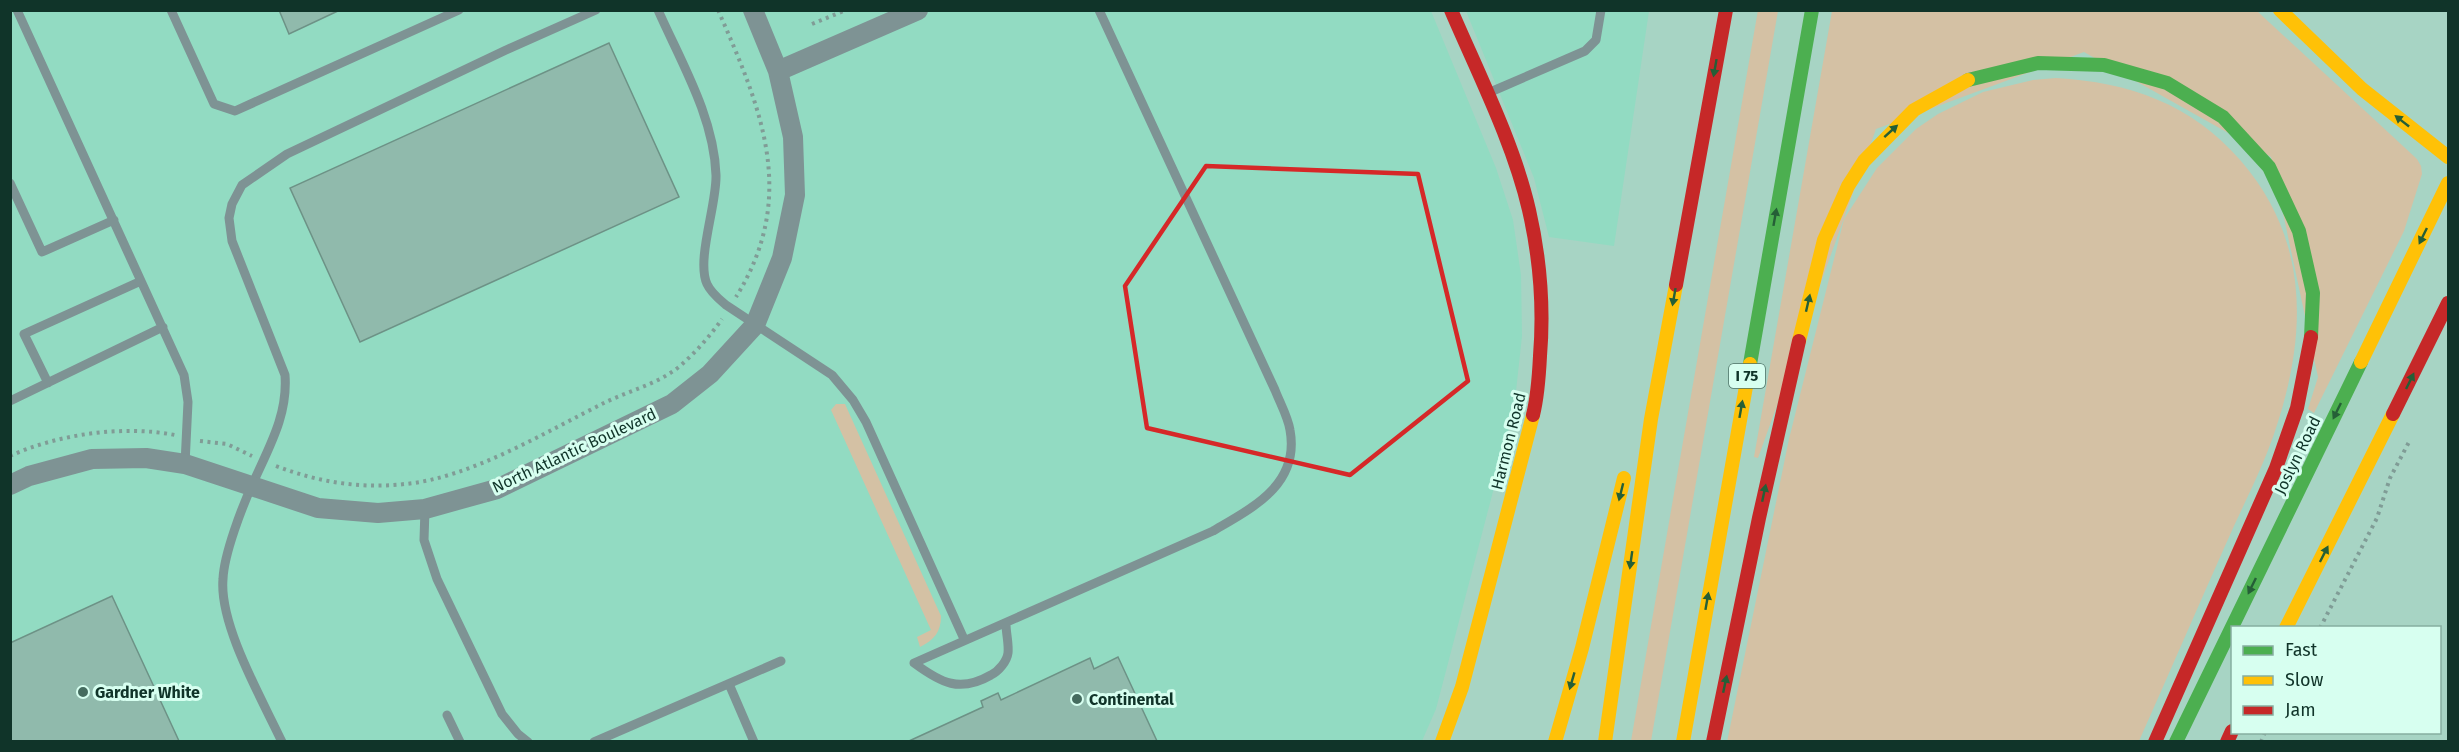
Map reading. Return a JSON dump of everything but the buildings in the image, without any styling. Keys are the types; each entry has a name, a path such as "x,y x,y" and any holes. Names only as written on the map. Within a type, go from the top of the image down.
{"main road":[{"name":"Harmon Road","path":"1442,741 1462,687 1537,400 1541,344 1540,268 1529,209 1514,160 1451,10"},
{"path":"1605,741 1651,419 1726,10"},
{"name":"I 75","path":"1683,741 1812,10"},
{"path":"2280,10 2362,89 2448,157"},
{"path":"1713,741 1766,481 1817,264 1832,218 1845,191 1864,161 1885,136 1914,111 1947,90 1990,72 2030,63 2076,60 2114,66 2156,78 2204,103 2236,129 2267,164 2292,207 2308,260 2314,312 2304,387 2283,454 2155,741"},
{"name":"Joslyn Road","path":"2232,626 2448,183"},
{"path":"2286,626 2448,303"},
{"path":"1555,741 1582,648 1629,463 1651,419"},
{"name":"Joslyn Road","path":"2176,741 2231,628"}],"street":[{"name":"North Atlantic Boulevard","path":"10,485 29,476 92,459 146,458 185,464 318,507 378,513 425,509 497,489 672,404 711,374 755,325 782,258 795,195 793,137 778,71 753,10"},
{"path":"778,71 918,10"}],"lane":[{"path":"17,10 184,375 188,402 185,464"},
{"path":"171,10 214,104 235,111 459,10"},
{"path":"282,741 229,628 222,580 231,544 251,486 279,424 286,396 285,375 232,241 229,218 232,204 242,185 287,154 596,10"},
{"path":"658,10 701,106 711,142 716,176 705,273 707,284 714,294 730,307 831,375 853,400 866,422 964,639"},
{"path":"1006,624 1008,654 998,671 981,681 958,686 936,679 914,663 1213,531 1252,508 1276,489 1290,460 1290,430 1275,390 1099,10"},
{"path":"1486,94 1585,51 1596,40 1601,10"},
{"path":"10,183 42,252 114,220"},
{"path":"48,383 24,334 141,281"},
{"path":"10,401 163,327"},
{"path":"425,509 424,540 437,579 502,714 518,734 528,741"},
{"path":"594,741 781,661"},
{"path":"729,684 754,741"},
{"path":"447,715 460,741"}],"path":[{"path":"10,456 48,443 96,434 141,432 227,444 263,461 321,480 350,485 407,484 448,475 491,458 616,398 657,381 679,367 705,342 730,307 754,262 767,214 769,171 763,124 754,95 717,10"},
{"path":"812,24 846,10"},
{"path":"2321,626 2377,519 2390,477 2409,442"}],"highlighted area":[{"path":"1206,166 1418,174 1468,381 1350,475 1147,428 1125,286"}],"shaded area":[{"path":"1758,10 1778,11 1651,741 1631,741"},
{"path":"10,11 1431,11 1496,168 1513,220 1521,275 1522,336 1516,391 1506,442 1436,709 1422,741 11,741"},
{"path":"1466,11 1649,11 1614,246 1549,237 1534,178"},
{"path":"1832,11 2257,11 2417,159 2421,166 2422,174 2404,231 2314,413 2308,409 2318,377 2271,157 2084,52 1876,129 1758,458 1754,457"},
{"path":"2056,78 2109,85 2158,100 2202,125 2222,141 2241,161 2264,192 2280,224 2291,258 2296,292 2297,327 2293,362 2274,434 2139,741 1727,742 1789,439 1844,219 1877,168 1916,129 1938,114 1983,92 2033,80"},
{"path":"836,404 845,404 941,616 940,627 936,635 920,647 917,637 931,630 831,410"}],"traffic: fast":[{"path":"1750,364 1812,10"},
{"path":"1968,80 2038,63 2104,65 2167,83 2223,117 2269,167 2299,231 2313,293 2311,337"},
{"path":"2232,626 2361,362"},
{"path":"2176,742 2231,629"}],"traffic: slow":[{"path":"2280,10 2362,89 2448,157"},
{"path":"1799,341 1824,240 1848,186 1864,161 1914,110 1968,80"},
{"path":"2361,362 2448,183"},
{"path":"1605,742 1651,419 1676,285"},
{"path":"1683,742 1750,364"},
{"path":"2287,626 2393,414"},
{"path":"1442,742 1462,687 1533,415"},
{"path":"1555,742 1582,648 1624,478"}],"traffic: jam":[{"path":"1451,10 1505,134 1533,228 1542,319 1539,378 1533,415"},
{"path":"1676,285 1726,10"},
{"path":"2393,414 2448,303"},
{"path":"2155,742 2276,468 2297,408 2311,337"},
{"path":"1713,742 1759,518 1799,341"},
{"path":"2227,742 2231,733"}],"place":[{"name":"Gardner White","path":"83,692"},
{"name":"Continental","path":"1077,699"}]}
